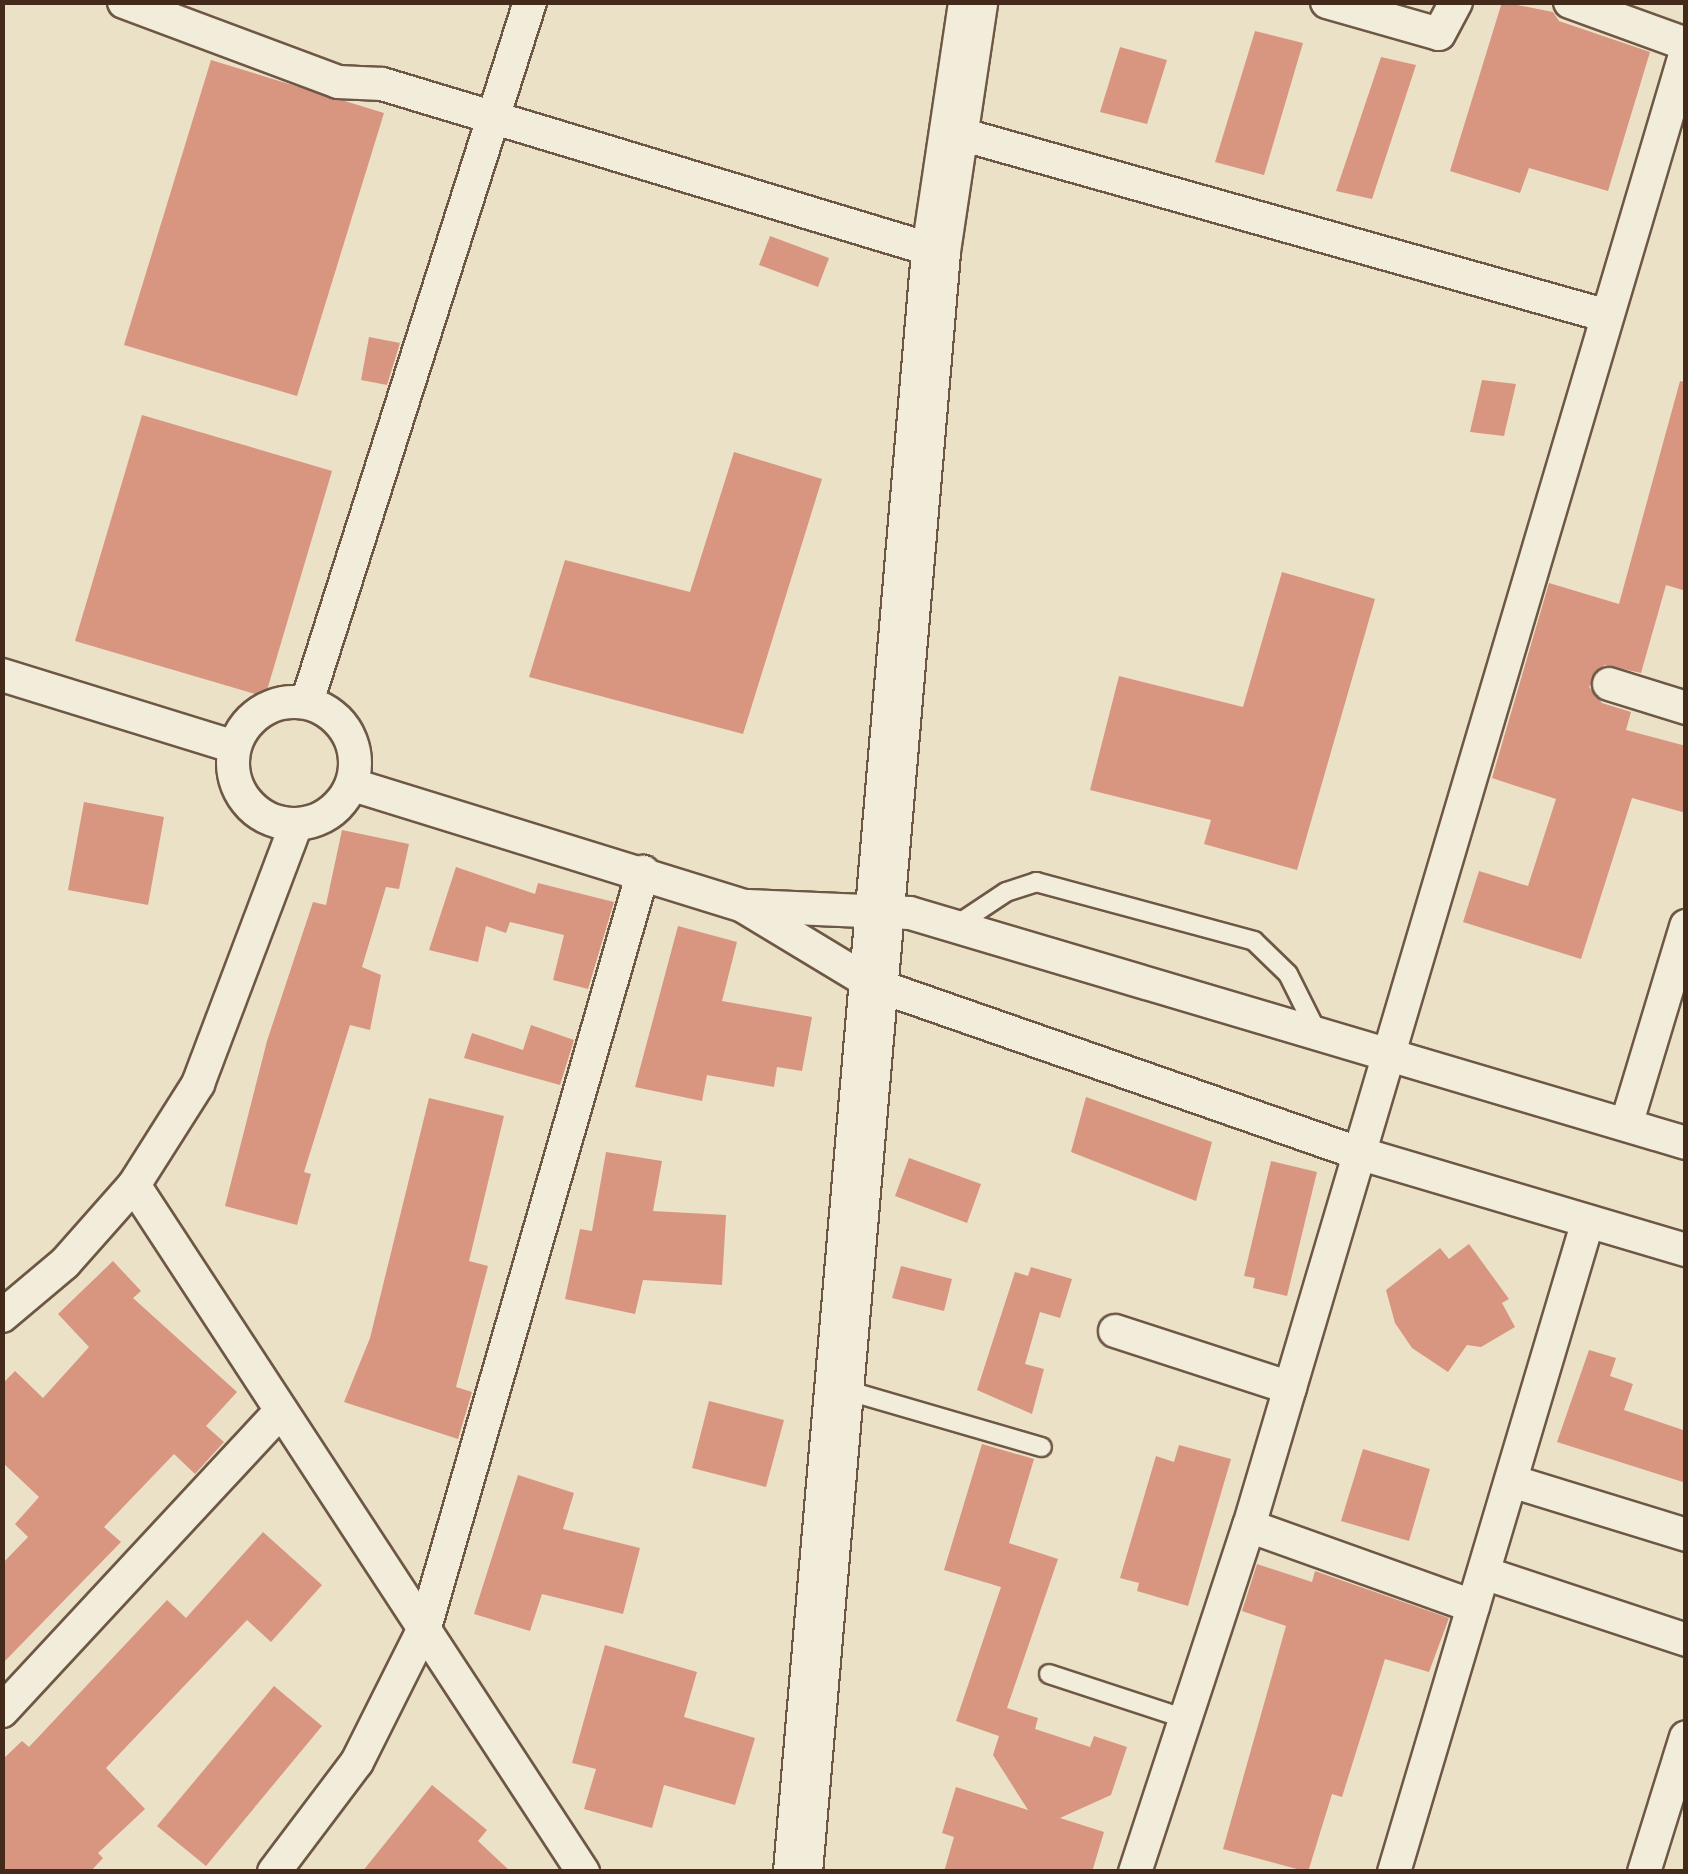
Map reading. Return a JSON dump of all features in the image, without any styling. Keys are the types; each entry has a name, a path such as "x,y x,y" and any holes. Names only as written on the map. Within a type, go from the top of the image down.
{"street":[{"path":"124,2 324,78 382,84 936,251"},
{"path":"307,702 530,2"},
{"path":"798,1872 874,912 936,251 973,2"},
{"path":"1327,2 1438,34 1456,2"},
{"path":"1570,2 1686,44"},
{"path":"1136,1872 1250,1526 1604,316 1686,52"},
{"path":"953,132 1604,316"},
{"path":"2,676 234,747"},
{"path":"1609,684 1686,708"},
{"path":"307,702 338,718 356,749 353,784 331,815 295,827 258,816 235,785 234,747 249,720 276,703 307,702"},
{"path":"353,784 743,906 870,983 1358,1153 1686,1250"},
{"path":"2,1316 65,1264 134,1185 198,1084 295,827"},
{"path":"274,1872 357,1762 426,1624 643,872"},
{"path":"743,906 874,912 955,927 1686,1142"},
{"path":"1627,1122 1686,926"},
{"path":"134,1185 278,1414 426,1624 583,1872"},
{"path":"1394,1872 1588,1221"},
{"path":"1115,1330 1290,1388"},
{"path":"2,1711 278,1414"},
{"path":"1511,1482 1686,1535"},
{"path":"1250,1526 1473,1606"},
{"path":"1484,1573 1686,1640"},
{"path":"1644,1872 1686,1737"}],"lane":[{"path":"955,927 1006,892 1036,882 1254,941 1288,974 1317,1032"},
{"path":"837,1388 1042,1446"},
{"path":"1049,1674 1186,1719"}],"building":[{"path":"1502,2 1553,12 1559,21 1650,52 1608,191 1529,168 1520,193 1450,171"},
{"path":"1255,31 1303,43 1264,175 1215,162"},
{"path":"1120,47 1167,60 1147,124 1100,112"},
{"path":"1381,57 1416,65 1372,199 1336,191"},
{"path":"211,60 384,113 297,396 124,345"},
{"path":"770,236 829,258 818,287 759,265"},
{"path":"369,337 400,343 387,385 361,380"},
{"path":"1482,380 1516,384 1504,436 1470,432"},
{"path":"1680,381 1686,382 1686,591 1666,585 1641,673 1604,665 1589,687 1602,703 1631,712 1626,730 1686,746 1686,813 1632,798 1581,959 1463,922 1479,871 1528,886 1556,799 1492,778 1549,583 1619,604"},
{"path":"142,415 332,471 265,697 75,641"},
{"path":"734,452 822,479 743,734 529,677 565,560 690,592"},
{"path":"1282,572 1375,599 1297,870 1204,844 1211,820 1090,790 1119,676 1243,707"},
{"path":"84,802 164,817 148,905 68,890"},
{"path":"342,830 409,844 399,889 386,887 362,967 381,975 370,1030 350,1025 304,1172 311,1174 297,1225 225,1206 267,1041 313,902 326,905"},
{"path":"456,867 535,894 538,883 614,902 588,989 553,980 564,935 510,922 506,933 486,926 478,962 429,950"},
{"path":"678,926 737,942 722,1001 812,1017 802,1071 777,1067 774,1087 707,1075 702,1101 635,1087"},
{"path":"531,1025 574,1040 560,1085 464,1058 472,1033 523,1050"},
{"path":"1086,1097 1212,1142 1196,1201 1071,1152"},
{"path":"429,1098 504,1116 469,1261 488,1266 456,1387 472,1392 458,1439 344,1402 370,1338"},
{"path":"606,1152 662,1161 653,1211 726,1215 722,1285 643,1280 635,1314 565,1299 580,1229 592,1231"},
{"path":"909,1158 981,1184 967,1223 895,1196"},
{"path":"1271,1161 1317,1172 1287,1296 1253,1288 1255,1278 1244,1276"},
{"path":"1469,1244 1509,1299 1502,1303 1515,1327 1481,1347 1467,1345 1448,1372 1412,1348 1395,1323 1386,1290 1440,1248 1449,1259"},
{"path":"113,1261 141,1291 133,1298 237,1392 206,1426 224,1442 195,1474 174,1454 104,1527 121,1542 2,1664 2,1564 28,1537 15,1524 39,1497 2,1462 2,1384 15,1371 43,1398 89,1347 58,1314"},
{"path":"901,1266 952,1279 944,1311 892,1298"},
{"path":"1031,1267 1072,1279 1060,1318 1040,1312 1025,1364 1044,1369 1032,1414 977,1390 1015,1272 1028,1276"},
{"path":"1589,1350 1616,1358 1610,1376 1633,1384 1624,1410 1686,1431 1686,1483 1557,1442"},
{"path":"709,1401 784,1420 766,1487 692,1468"},
{"path":"982,1444 1034,1459 1009,1543 1058,1559 1007,1708 1038,1718 1035,1729 1090,1747 1094,1736 1127,1747 1111,1795 1060,1818 1104,1832 1092,1872 944,1872 954,1837 942,1833 956,1787 1028,1810 993,1755 999,1736 956,1721 1001,1587 944,1570"},
{"path":"1179,1445 1231,1459 1188,1606 1137,1591 1139,1583 1120,1578 1156,1456 1174,1462"},
{"path":"1363,1449 1430,1469 1409,1541 1341,1521"},
{"path":"518,1475 574,1493 563,1529 640,1548 623,1614 542,1594 530,1631 474,1614"},
{"path":"263,1532 322,1585 271,1642 247,1620 106,1768 145,1809 98,1853 103,1858 90,1872 2,1872 2,1760 22,1741 29,1747 167,1600 186,1618"},
{"path":"1257,1564 1312,1582 1315,1571 1449,1618 1429,1672 1385,1659 1342,1797 1332,1794 1308,1872 1223,1849 1286,1626 1242,1611"},
{"path":"605,1645 697,1672 684,1717 755,1738 735,1805 664,1785 652,1828 584,1809 596,1769 572,1763"},
{"path":"274,1686 322,1726 206,1866 157,1826"},
{"path":"432,1785 487,1830 478,1841 511,1872 362,1872"}]}
